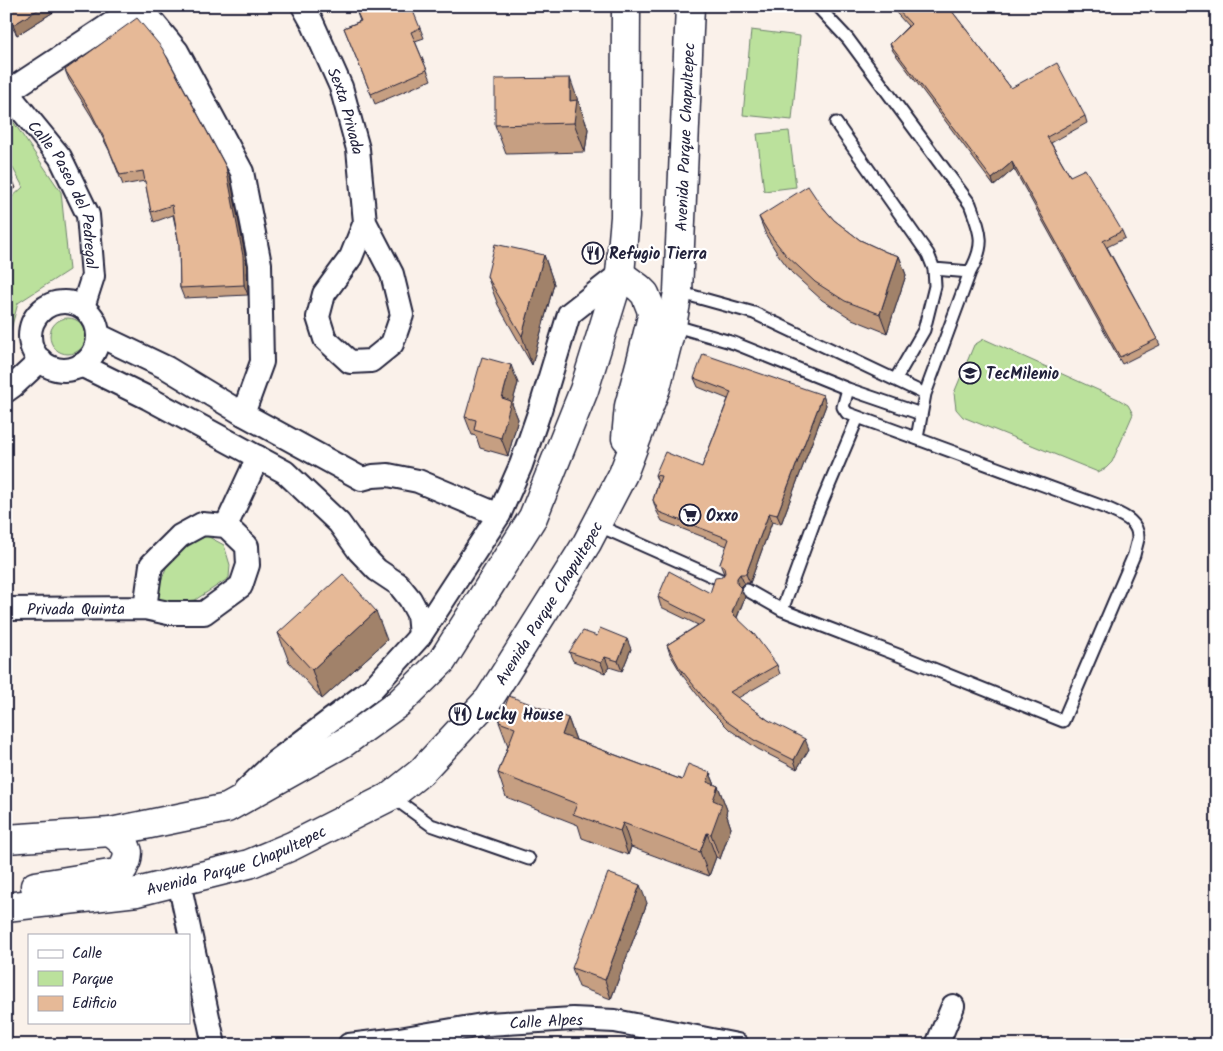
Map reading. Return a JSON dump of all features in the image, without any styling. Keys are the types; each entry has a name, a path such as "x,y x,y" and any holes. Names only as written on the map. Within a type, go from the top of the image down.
{"main road":[{"path":"6,839 111,832 227,808 345,742 399,703 442,661 533,517 584,390 620,274 625,217 626,6"},
{"name":"Avenida Parque Chapultepec","path":"6,907 137,892 249,864 292,846 391,796 421,772 489,699 597,525 623,474 656,388 672,325 678,292 690,6"},
{"path":"620,274 644,294 652,316 629,406 623,474"},
{"path":"6,890 116,873 123,869 128,852 124,844 111,832"}],"street":[{"path":"7,92 139,6 178,51 242,172 260,264 262,362 243,414"},
{"name":"Sexta Privada","path":"303,6 341,87 358,149 365,222 392,274 402,315 392,344 371,361 350,362 325,340 318,318 324,294 351,257 365,222"},
{"name":"Calle Paseo del Pedregal","path":"7,92 60,157 88,215 94,276 83,307"},
{"path":"227,808 275,762 372,689 420,636 499,515 521,464 537,419 569,314 620,274"},
{"path":"69,302 83,307 91,314 96,324 98,335 96,347 90,358 81,366 60,370 49,367 41,360 32,348 30,334 33,321 42,309 55,303 69,302"},
{"path":"98,335 167,368 299,446 362,479 388,475 418,481 499,515"},
{"path":"6,391 41,360"},
{"path":"81,366 148,398 285,472 339,523 358,551 377,570 398,584 410,599 418,614 420,636"},
{"path":"148,398 167,368"},
{"path":"285,472 299,446"},
{"path":"226,526 258,457"},
{"name":"Privada Quinta","path":"6,609 146,608 168,613 204,613 242,586 248,565 247,546 226,526 202,524 180,536 151,564 146,608"},
{"path":"179,882 214,1045"},
{"path":"937,1045 953,1006"},
{"name":"Calle Alpes","path":"355,1044 399,1039 488,1024 573,1019 615,1021 737,1045"}],"lane":[{"path":"817,6 848,39 970,204 977,222 981,241 977,259 970,272 925,394 917,438"},
{"path":"836,122 928,254 934,269 935,286 924,330 895,380"},
{"path":"934,269 970,272"},
{"path":"678,292 754,313 925,394"},
{"path":"672,325 734,343 848,389 921,414"},
{"path":"747,590 782,610 820,626 906,658 1063,721 1134,555 1138,539 1136,527 1130,519 1106,508 847,412 843,407 848,389"},
{"path":"782,610 817,514 858,417"},
{"path":"597,525 721,580"},
{"path":"391,796 431,825 529,859"}],"green space":[{"path":"751,30 800,36 792,120 743,115"},
{"path":"6,111 61,192 69,270 18,303 6,352 6,203 23,187 6,155"},
{"path":"789,131 796,187 764,191 757,134"},
{"path":"68,318 75,319 81,323 85,329 85,343 81,349 75,353 68,354 61,353 55,349 51,343 50,336 51,329 55,323 61,319"},
{"path":"984,339 1128,405 1133,414 1112,462 1106,468 1098,472 963,417 956,409 954,393 974,345"},
{"path":"207,536 224,545 230,565 229,578 195,600 166,603 155,597 166,568 187,544"}],"building":[{"path":"6,6 44,6 13,25 6,14"},
{"path":"360,6 411,6 420,28 411,32 427,70 371,94 344,28 361,21 355,8"},
{"path":"894,6 948,6 1011,88 1057,63 1085,116 1047,137 1070,176 1085,169 1122,231 1103,241 1157,339 1120,357 1012,162 992,179 890,44 911,24"},
{"path":"137,18 162,48 226,167 243,256 244,285 180,288 179,244 172,205 151,212 143,171 120,175 89,108 65,70"},
{"path":"570,78 570,101 577,100 574,123 495,125 495,79"},
{"path":"6,168 12,178 6,183"},
{"path":"808,186 834,220 860,240 899,256 880,314 845,301 815,282 786,255 759,217"},
{"path":"495,244 544,255 522,336 487,276"},
{"path":"703,354 823,395 777,515 769,513 746,574 740,574 737,578 737,584 741,588 732,613 754,634 777,665 730,692 768,720 805,739 794,760 754,740 726,721 703,697 679,667 667,645 705,621 658,597 669,571 710,593 715,578 722,577 725,573 724,567 720,564 729,539 659,512 653,500 661,476 655,475 665,452 702,467 731,392 694,378"},
{"path":"482,357 511,365 502,398 511,401 501,438 474,430 476,420 465,417"},
{"path":"343,574 376,611 312,670 278,633"},
{"path":"600,628 627,639 618,661 605,657 601,663 569,652 583,631 597,636"},
{"path":"509,696 568,718 562,735 682,780 688,764 710,773 707,782 718,786 713,800 722,804 711,834 707,833 700,852 623,823 620,831 573,814 577,804 498,773 515,728 499,722"},
{"path":"608,873 640,885 605,980 572,968"}],"place":[{"name":"Refugio Tierra","path":"593,253"},
{"name":"TecMilenio","path":"970,373"},
{"name":"Oxxo","path":"690,515"},
{"name":"Lucky House","path":"460,714"}]}
